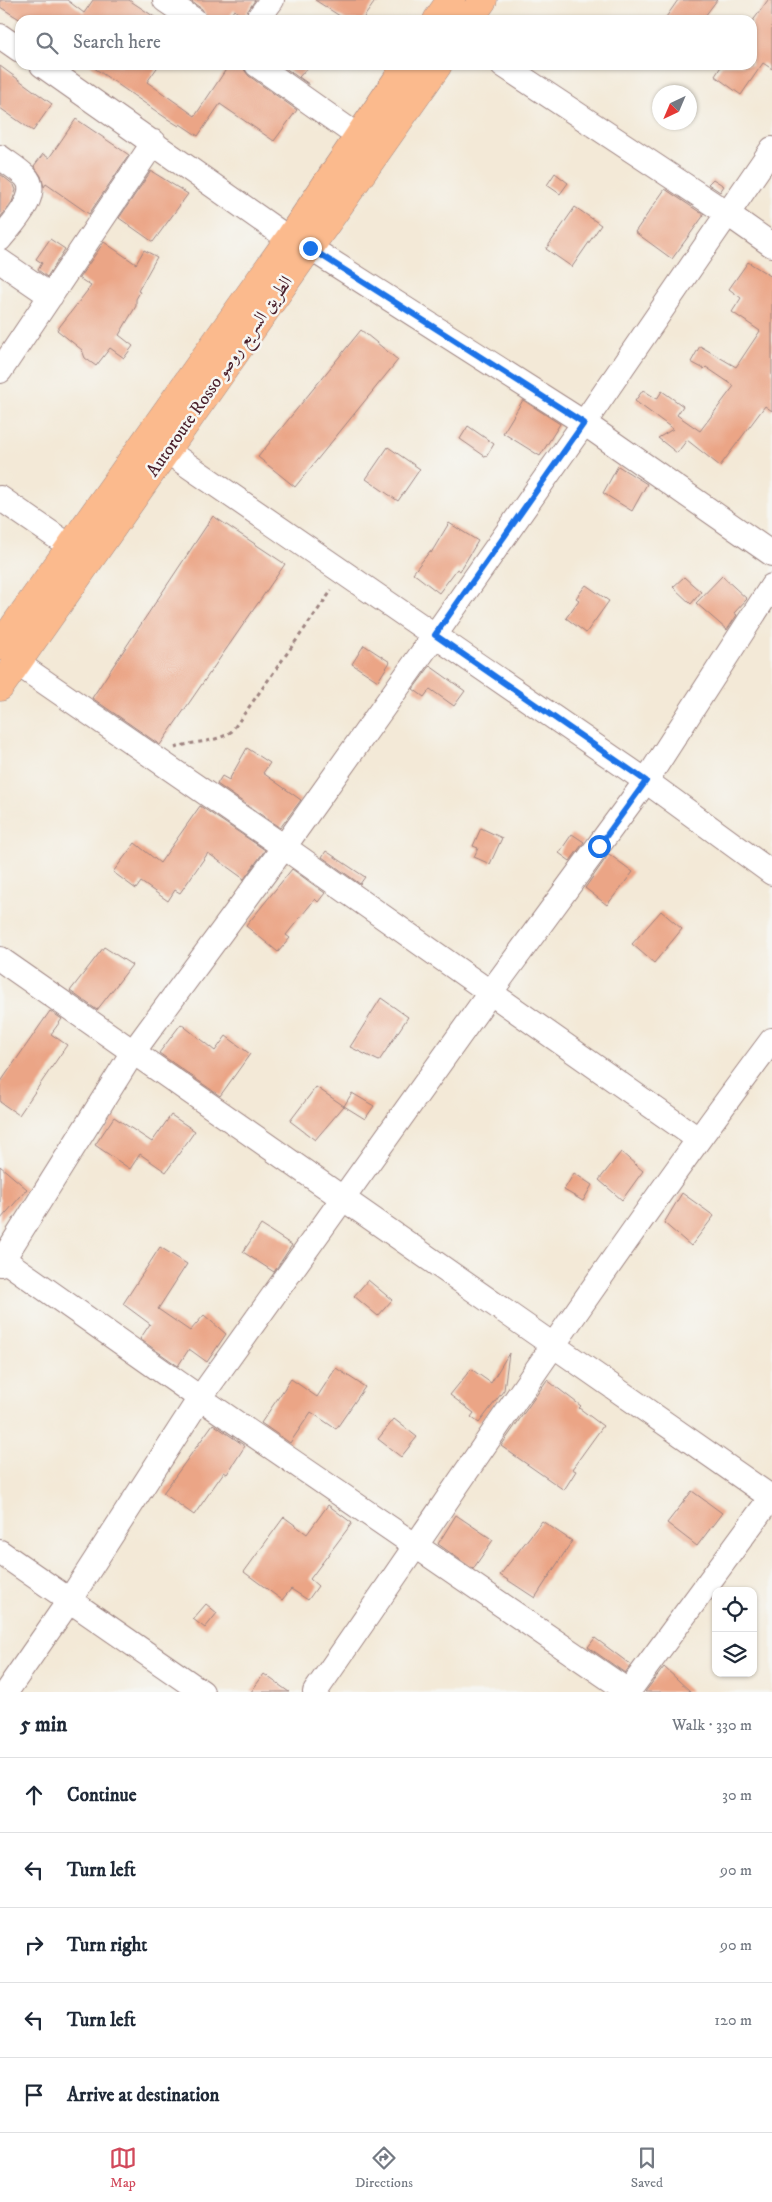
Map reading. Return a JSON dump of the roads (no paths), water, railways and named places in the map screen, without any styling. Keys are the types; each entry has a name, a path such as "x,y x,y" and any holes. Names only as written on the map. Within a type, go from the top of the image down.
{"highway":[{"path":"440,15 451,0"},
{"path":"472,15 483,0"},
{"name":"Autoroute Rosso الطريق السريع روصو","path":"8,654 167,450 300,243 358,137 404,70"},
{"name":"Autoroute Rosso الطريق السريع روصو","path":"0,687 8,654 71,547 300,243 434,70"}],"street":[{"path":"165,0 187,15"},
{"path":"261,15 272,0"},
{"path":"49,70 300,243 584,423 772,554"},
{"path":"264,70 358,137"},
{"path":"511,70 772,245"},
{"path":"1,366 51,296 154,142"},
{"path":"0,959 133,1052 343,1199 772,1497 628,1692 1,1260 133,1052 284,847 435,635 584,423 772,149"},
{"path":"0,157 26,176 30,183 30,196 0,239"},
{"path":"0,261 51,296"},
{"path":"167,450 646,781 772,874"},
{"path":"0,498 71,547"},
{"path":"6,1692 69,1601 200,1398 490,993 646,781 772,586"},
{"path":"8,654 698,1139"},
{"path":"315,1692 553,1345 698,1139 772,1040"},
{"path":"0,1552 202,1692"}]}
